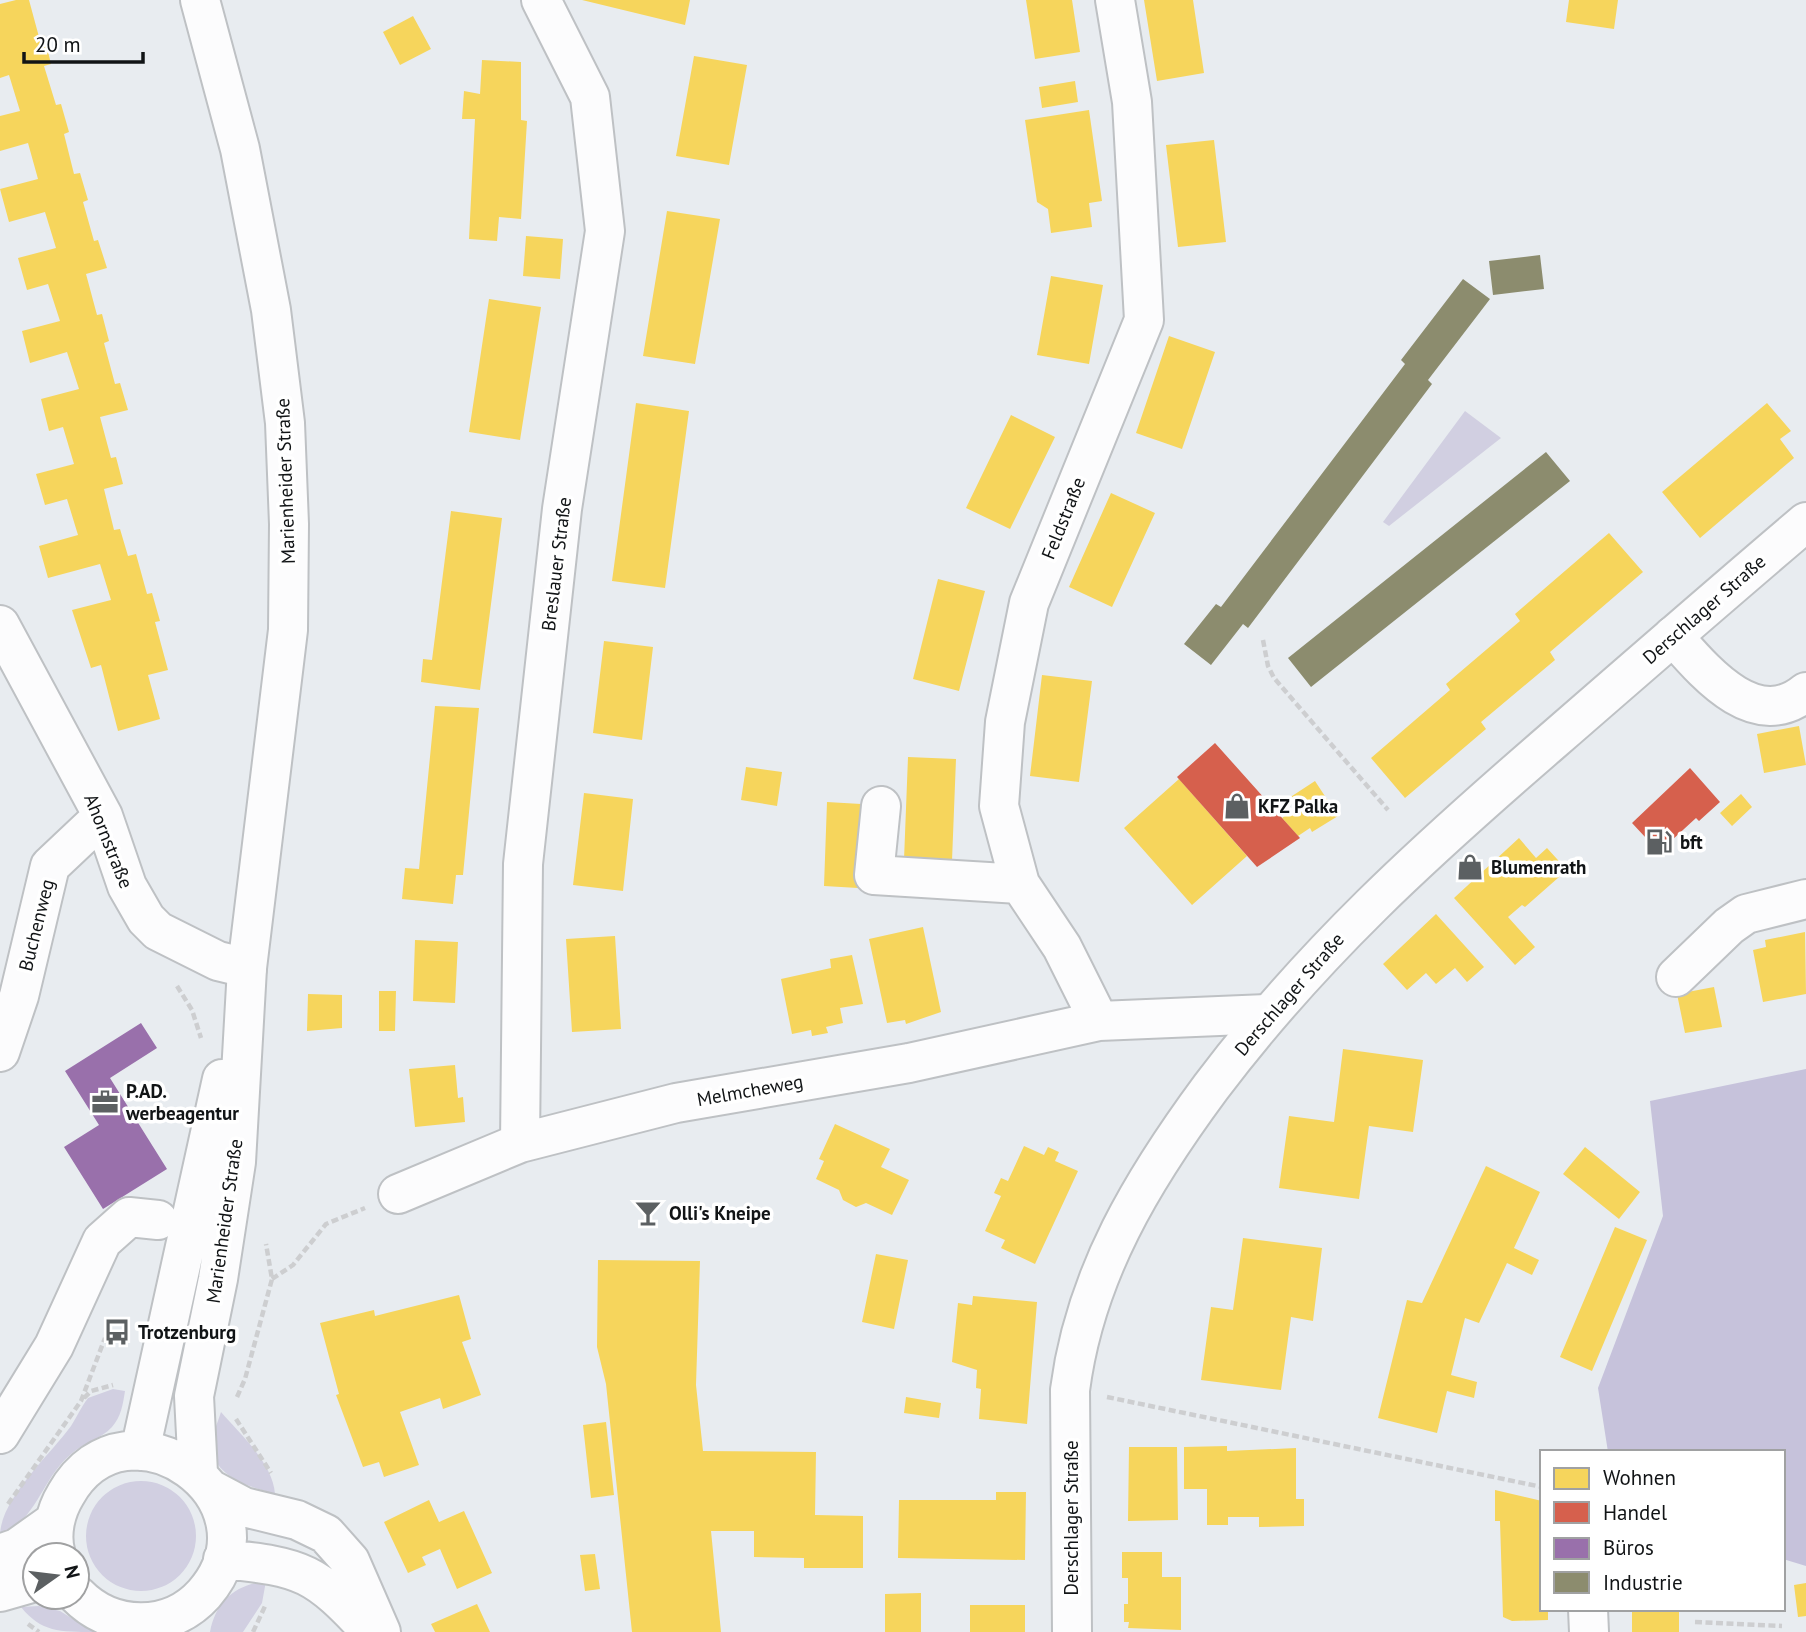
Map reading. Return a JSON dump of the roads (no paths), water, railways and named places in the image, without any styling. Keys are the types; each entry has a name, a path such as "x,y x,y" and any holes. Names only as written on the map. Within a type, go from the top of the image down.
{"main road":[{"name":"Marienheider Straße","path":"200,0 240,149 271,310 285,423 289,524 288,630 247,968 236,1163 194,1396 205,1481 222,1511 226,1535 223,1559"},
{"name":"Breslauer Straße","path":"520,1143 523,864 562,509 605,231 590,97 541,0"},
{"name":"Feldstraße","path":"1099,1021 1062,947 1020,884 999,806 1005,722 1029,603 1144,320 1132,102 1115,0"},
{"name":"Derschlager Straße","path":"1072,1632 1070,1390 1079,1339 1121,1224 1162,1153 1267,1013 1423,853 1806,522"},
{"name":"Ahornstraße","path":"0,625 103,816 127,886 146,919 158,931 218,961 247,968"},
{"path":"1673,636 1710,677 1739,699 1774,706 1797,699 1806,692"},
{"path":"881,806 874,874 1020,884"},
{"name":"Buchenweg","path":"0,1052 19,996 50,866 103,816"},
{"path":"1676,977 1728,926 1746,914 1806,900"},
{"name":"Marienheider Straße","path":"140,1451 247,968"},
{"name":"Melmcheweg","path":"398,1195 520,1143 676,1103 908,1063 1099,1021 1267,1013"},
{"path":"0,1434 54,1346 102,1241 129,1217 158,1220"},
{"path":"0,1554 55,1538 60,1504 79,1476 107,1457 140,1451 161,1453 244,1507 297,1520 326,1534 350,1561 380,1632"},
{"path":"91,1605 104,1615 143,1628 174,1616 201,1614 223,1559 277,1565 317,1579 371,1632"},
{"path":"0,1592 21,1587"},
{"path":"1588,1611 1589,1632"}],"place":[{"name":"KFZ Palka","path":"1237,806"},
{"name":"bft","path":"1659,842"},
{"name":"Blumenrath","path":"1470,867"},
{"name":"P.AD. werbeagentur","path":"105,1102"},
{"name":"Olli's Kneipe","path":"648,1213"},
{"name":"Trotzenburg","path":"117,1332"}]}
